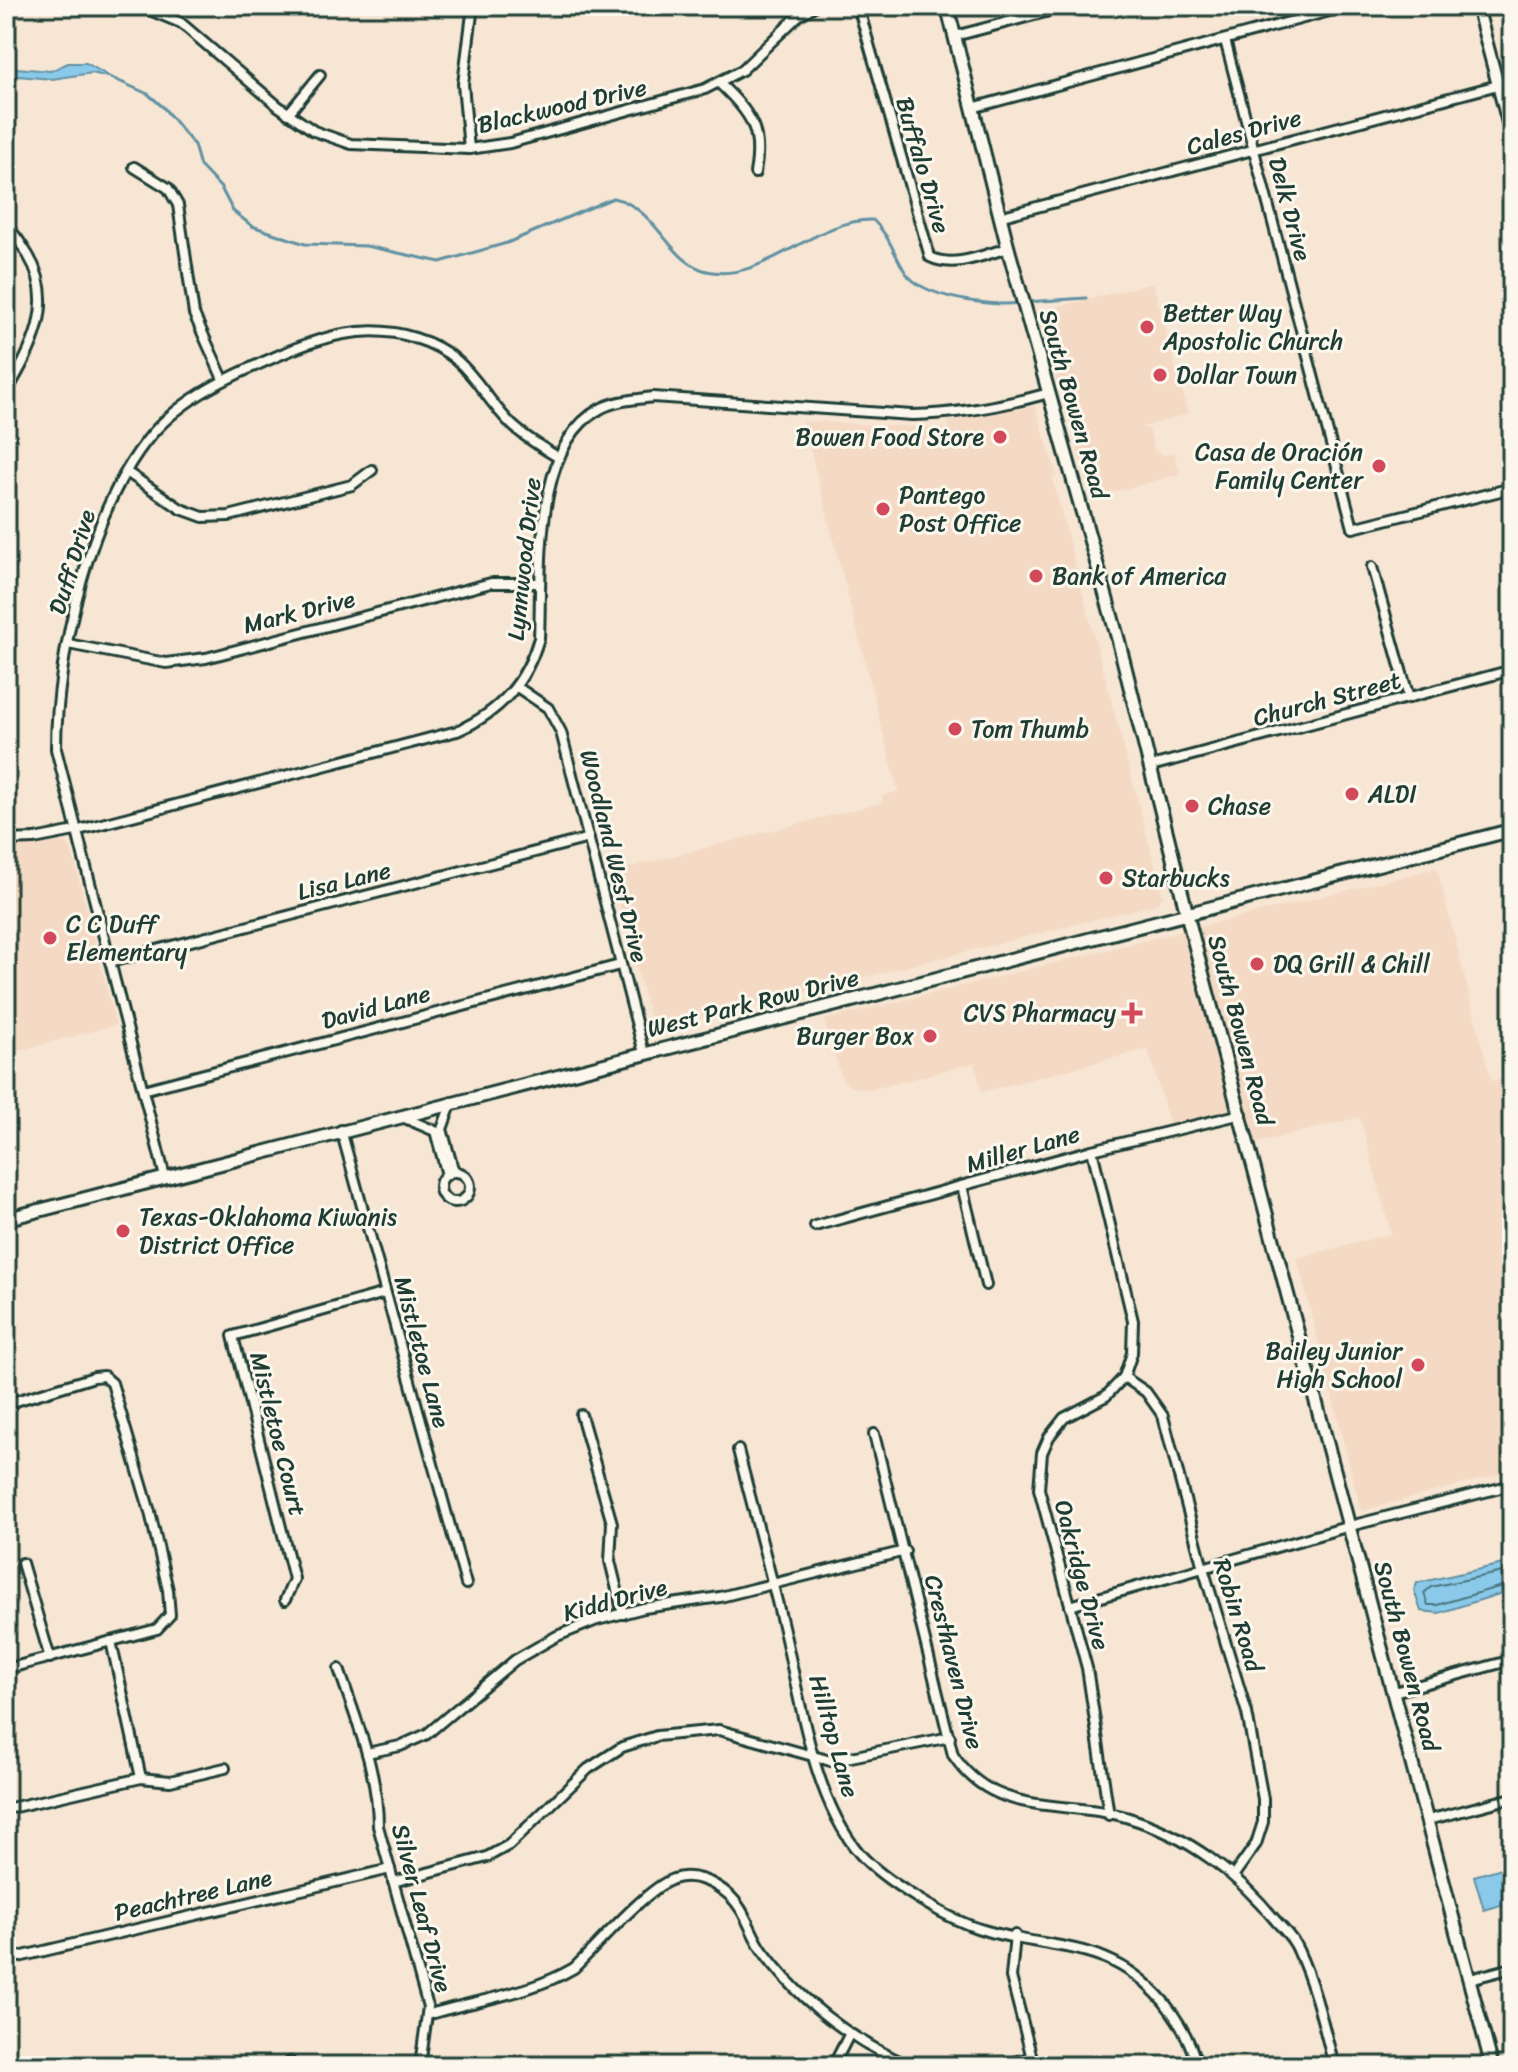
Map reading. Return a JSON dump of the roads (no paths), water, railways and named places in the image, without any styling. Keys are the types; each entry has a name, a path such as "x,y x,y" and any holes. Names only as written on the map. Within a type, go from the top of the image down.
{"main road":[{"name":"South Bowen Road","path":"947,6 999,217 1151,766 1187,914 1492,2066"},
{"name":"West Park Row Drive","path":"6,1219 1512,830"}],"street":[{"path":"6,25 11,6"},
{"name":"Blackwood Drive","path":"140,6 181,23 288,114 314,131 351,144 469,149 510,143 680,98 719,83 742,70 798,16 814,6"},
{"path":"469,149 463,84 473,6"},
{"name":"Buffalo Drive","path":"858,6 930,257 942,263 952,262 1008,248"},
{"path":"955,36 1068,6"},
{"path":"972,108 1348,6"},
{"path":"1478,6 1512,138"},
{"name":"Delk Drive","path":"1225,40 1353,528 1512,488"},
{"path":"288,114 320,75"},
{"path":"719,83 736,99 754,125 760,147 755,173"},
{"name":"Cales Drive","path":"999,217 1498,85"},
{"path":"134,167 168,188 178,205 194,314 223,379"},
{"path":"6,226 14,233 35,267 41,285 41,314 34,345 6,393"},
{"name":"Duff Drive","path":"165,1177 56,749 56,710 68,644 93,544 128,473 153,434 223,379 334,334 372,330 414,337 454,355 512,424 556,456"},
{"name":"Lynnwood Drive","path":"6,840 34,839 75,831 457,731 483,719 517,687 533,658 539,638 540,583 548,498 556,456 575,431 597,410 618,402 651,397 912,415 975,412 1049,393"},
{"path":"128,473 181,509 203,517 229,516 352,485 372,470"},
{"path":"1372,567 1409,698"},
{"name":"Mark Drive","path":"68,644 166,663 206,658 491,583 540,583"},
{"name":"Church Street","path":"1151,766 1512,670"},
{"name":"Woodland West Drive","path":"517,687 555,717 644,1053"},
{"name":"Lisa Lane","path":"110,962 589,838"},
{"name":"David Lane","path":"143,1090 620,965"},
{"path":"451,1173 438,1130 452,1102"},
{"name":"Miller Lane","path":"815,1226 1092,1150 1242,1114"},
{"path":"399,1116 438,1130"},
{"name":"Mistletoe Lane","path":"341,1130 466,1584"},
{"path":"1092,1150 1133,1321 1132,1353 1124,1377"},
{"path":"962,1186 986,1285"},
{"name":"Mistletoe Court","path":"285,1600 294,1579 233,1336 385,1293"},
{"path":"6,1404 104,1376 115,1389 150,1512 168,1590 170,1615 157,1629 6,1669"},
{"name":"Robin Road","path":"1124,1377 1146,1392 1163,1416 1203,1568 1247,1713 1263,1799 1263,1822 1256,1844 1234,1875"},
{"name":"Oakridge Drive","path":"1109,1815 1087,1668 1040,1501 1042,1453 1064,1418 1106,1396 1124,1377"},
{"path":"581,1415 612,1523 610,1561 623,1614"},
{"name":"Cresthaven Drive","path":"874,1434 953,1755 964,1772 986,1790 1020,1801 1128,1818 1186,1843 1234,1875 1297,1947 1316,1996 1334,2066"},
{"name":"Hilltop Lane","path":"738,1450 815,1758 837,1818 862,1857 951,1916 979,1929 1098,1954 1122,1965 1143,1980 1178,2019 1197,2066"},
{"path":"1070,1606 1350,1526 1512,1485"},
{"name":"Kidd Drive","path":"367,1753 400,1746 427,1734 515,1660 557,1636 623,1614 773,1584 905,1551"},
{"path":"22,1563 50,1658"},
{"path":"111,1641 141,1778"},
{"path":"1394,1692 1512,1660"},
{"name":"Silver Leaf Drive","path":"339,1669 367,1753 378,1798 378,1826 417,1965 427,2015 420,2066"},
{"path":"393,1882 487,1857 509,1845 588,1769 622,1747 640,1741 677,1732 719,1730 831,1761 950,1737"},
{"path":"6,1809 141,1778 170,1781 225,1768"},
{"path":"1428,1820 1512,1798"},
{"name":"Peachtree Lane","path":"6,1960 390,1869"},
{"path":"427,2015 533,1987 560,1976 574,1968 659,1885 689,1876 703,1879 726,1892 775,1966 820,2013 849,2035 910,2066"},
{"path":"1002,2066 1033,2061 1011,1977 1015,1935"},
{"path":"1470,1979 1512,1968"},
{"path":"833,2066 849,2035"}],"water":[{"path":"68,63 86,63 112,78 92,73 52,79 6,75 6,67 51,71"},
{"path":"1512,1562 1512,1590 1439,1613 1421,1611 1414,1590 1417,1583"},
{"path":"1512,1865 1512,1902 1484,1910 1474,1876"}],"waterway":[{"path":"112,78 148,94 163,107 194,145 200,166 221,188 233,211 252,226 305,244 366,246 440,262 507,243 613,198 641,212 682,257 707,271 728,272 749,268 831,229 852,222 873,220 888,239 906,273 927,289 975,302 1019,303"},
{"path":"1026,302 1086,298"}],"place":[{"name":"Better Way Apostolic Church","path":"1147,327"},
{"name":"Dollar Town","path":"1160,375"},
{"name":"Bowen Food Store","path":"1000,437"},
{"name":"Casa de Oración Family Center","path":"1379,466"},
{"name":"Pantego Post Office","path":"883,509"},
{"name":"Bank of America","path":"1036,576"},
{"name":"Tom Thumb","path":"955,729"},
{"name":"ALDI","path":"1352,794"},
{"name":"Chase","path":"1192,806"},
{"name":"Starbucks","path":"1106,878"},
{"name":"C C Duff Elementary","path":"50,938"},
{"name":"DQ Grill & Chill","path":"1257,964"},
{"name":"CVS Pharmacy","path":"1132,1013"},
{"name":"Burger Box","path":"930,1036"},
{"name":"Texas-Oklahoma Kiwanis District Office","path":"123,1231"},
{"name":"Bailey Junior High School","path":"1418,1365"}]}
